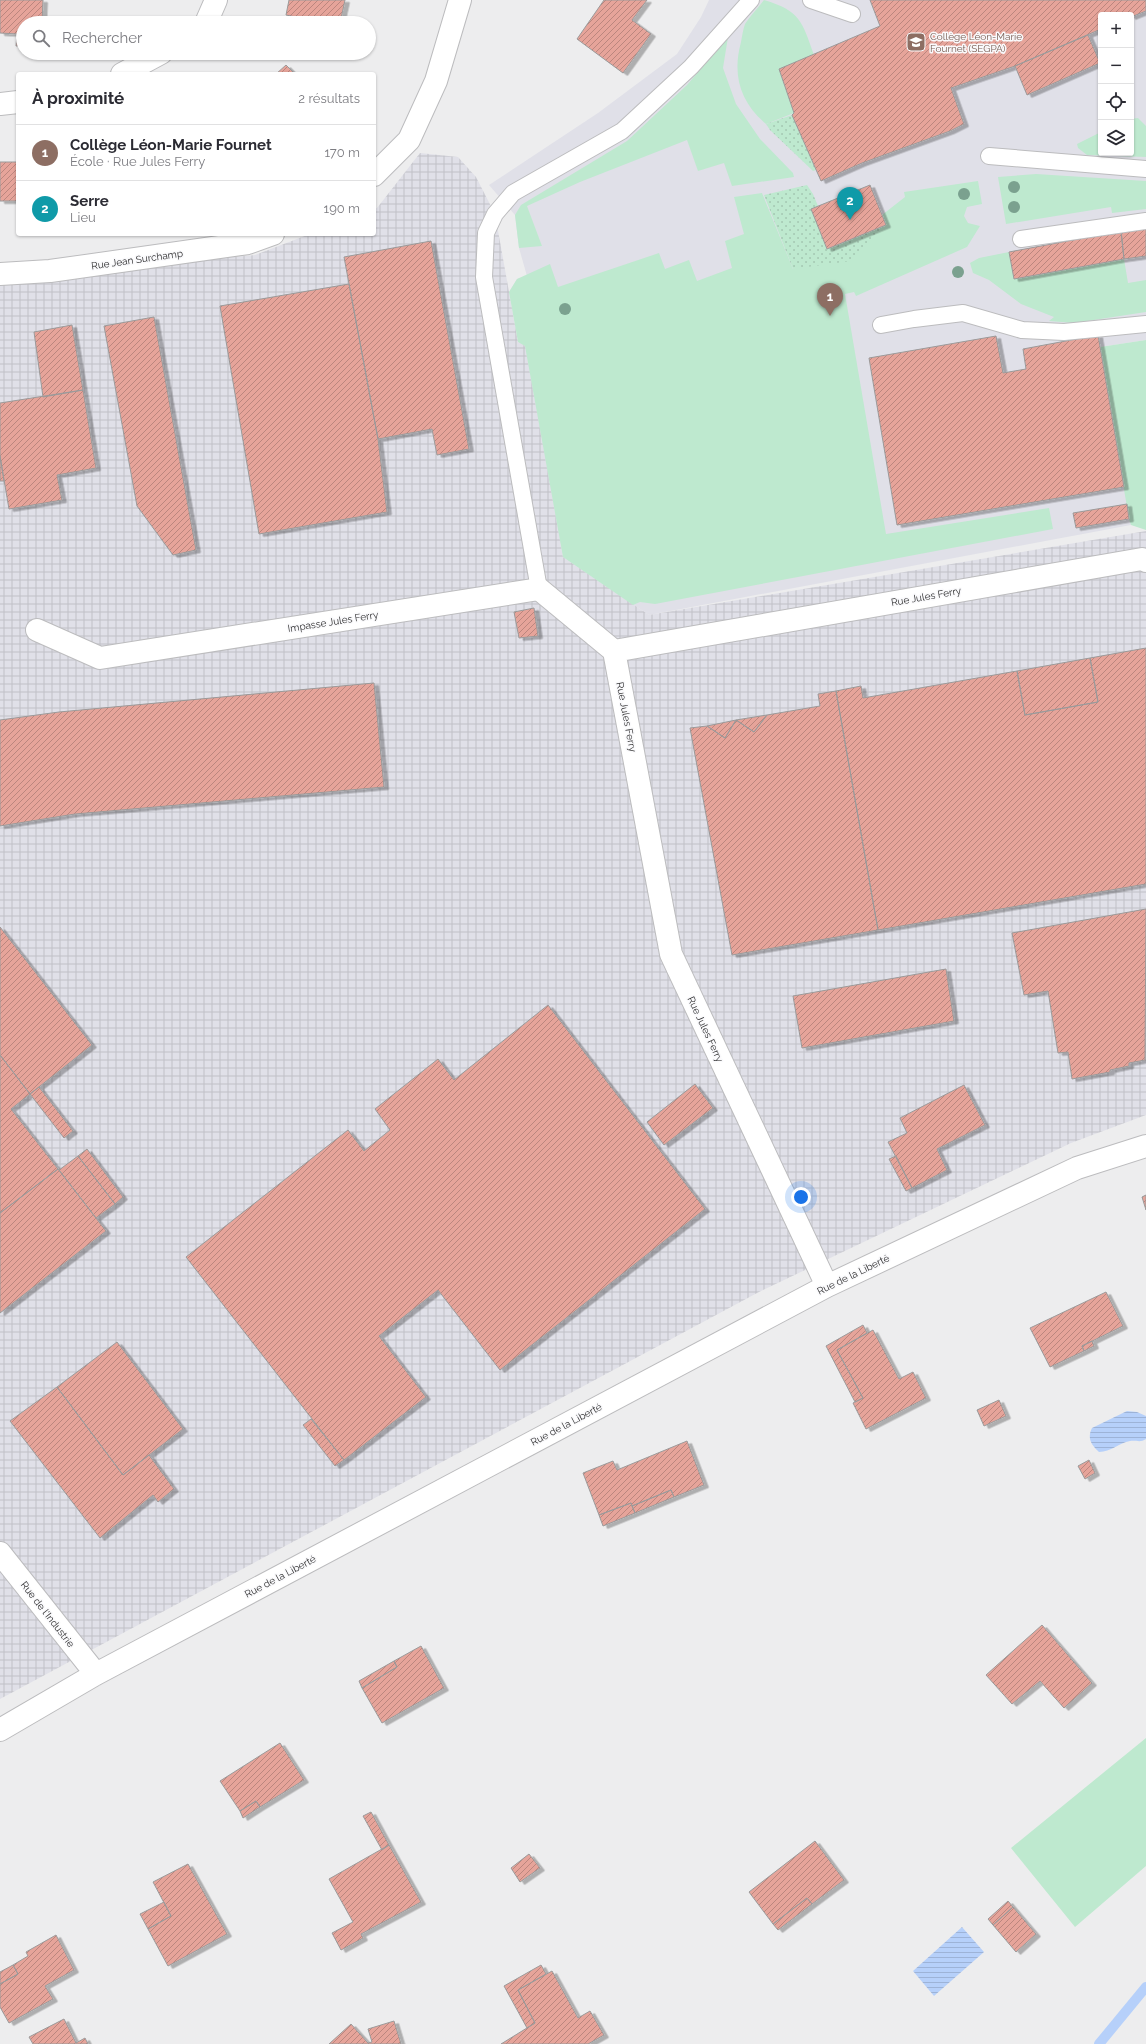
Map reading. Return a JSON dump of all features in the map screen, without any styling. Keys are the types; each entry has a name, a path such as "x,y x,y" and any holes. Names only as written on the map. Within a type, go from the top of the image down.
{"street":[{"path":"209,16 216,0"},
{"path":"376,173 408,140 436,81 460,0"},
{"path":"126,72 148,60"},
{"path":"0,104 16,102"},
{"name":"Rue Jean Surchamp","path":"0,274 50,271 248,243 267,236"},
{"name":"Rue Jules Ferry","path":"827,1286 671,954 614,651 1142,559 1146,562"},
{"path":"539,589 614,651"},
{"name":"Impasse Jules Ferry","path":"37,630 100,658 539,589"},
{"name":"Rue de la Liberté","path":"0,1730 96,1674 827,1286 1077,1168 1146,1146"},
{"name":"Rue de l'Industrie","path":"0,1553 96,1674"}],"lane":[{"path":"539,589 484,277 486,234 495,214 513,193 622,131 691,67 751,0"},
{"path":"811,0 852,14"},
{"path":"989,156 1146,170"},
{"path":"1021,239 1146,221"},
{"path":"881,325 963,313 1022,330 1064,332 1146,324"}],"shaded area":[{"path":"709,0 1146,0 1146,340 1100,347 1131,525 649,615 563,557 509,292 517,279 527,276 519,248 515,215 489,185 598,113 677,54 701,17"},
{"path":"420,153 458,157 476,177 495,214 518,342 525,346 563,557 649,615 1146,531 1146,1115 1071,1143 759,1292 0,1699 0,279 255,255 305,236 376,236 377,208"}],"green space":[{"path":"764,0 786,9 798,19 803,26 814,55 779,69 794,113 766,124 757,116 744,97 740,87 737,66 738,54 745,24"},
{"path":"728,37 723,68 736,104 760,139 793,173 794,177 732,186 724,163 698,171 687,140 580,182 527,206 542,246 519,248 515,215 521,205 627,141 687,85"},
{"path":"792,115 816,170 813,171 770,130 766,124"},
{"path":"1138,118 1146,126 1146,157 1116,156 1134,156 1134,119"},
{"path":"1098,134 1098,155 1087,155 1078,148 1077,144"},
{"path":"1036,174 1146,181 1146,209 1112,213 1111,207 1006,224 998,177"},
{"path":"978,181 982,204 967,207 964,216 968,223 980,226 967,247 856,296 854,292 845,294 886,534 1049,508 1053,529 655,604 640,602 633,605 563,557 525,346 518,342 509,292 517,279 550,264 558,287 659,253 665,269 689,260 697,281 732,268 725,241 744,234 734,197 762,193 793,269 886,225 882,215 905,197 904,192"},
{"path":"807,185 818,206 811,209 827,249 886,225 851,261 793,269 764,195"},
{"path":"1009,252 1014,279 1124,259 1128,283 1146,280 1146,312 1074,323 1049,321 1054,317 1021,304 989,280 973,273 970,263 979,258"},
{"path":"1146,340 1146,530 1131,525 1129,519 1100,347"},
{"path":"1146,1738 1146,1866 1075,1927 1011,1848"}],"water":[{"path":"1127,1411 1137,1412 1146,1416 1146,1439 1142,1441 1126,1442 1107,1451 1099,1452 1094,1447 1090,1438 1092,1428"},
{"path":"962,1927 984,1952 934,1996 913,1971"}],"building":[{"path":"0,0 43,0 42,16 16,16 16,34 0,33"},
{"path":"289,0 345,0 342,16 286,15"},
{"path":"604,0 647,0 632,20 651,34 623,73 577,39"},
{"path":"870,0 1146,0 1146,11 1134,16 1134,12 1098,12 1098,30 1015,66 951,88 964,124 950,131 862,163 821,181 792,115 794,113 779,69 880,26"},
{"path":"1088,35 1098,58 1098,64 1027,95 1015,66"},
{"path":"286,65 293,72 278,72"},
{"path":"0,162 16,162 16,201 0,201"},
{"path":"870,185 886,225 827,249 811,209"},
{"path":"1146,227 1146,256 1124,259 1121,231"},
{"path":"1121,231 1124,259 1014,279 1009,252"},
{"path":"431,241 469,449 437,455 432,429 378,439 344,257"},
{"path":"349,284 378,439 387,512 259,534 220,306"},
{"path":"154,317 196,550 173,555 137,506 104,326"},
{"path":"72,325 83,390 43,397 34,332"},
{"path":"1098,335 1124,487 897,525 869,358 996,336 1003,373 1026,369 1023,349"},
{"path":"83,390 96,468 57,475 62,500 9,509 0,456 0,403"},
{"path":"0,456 4,481 0,481"},
{"path":"1127,504 1129,519 1076,528 1073,513"},
{"path":"534,608 538,636 519,638 514,612"},
{"path":"1146,648 1146,884 878,930 836,691 861,686 863,698 1017,671 1025,715 1098,702 1090,658"},
{"path":"1090,658 1098,702 1025,715 1017,671"},
{"path":"374,683 384,787 75,814 0,826 0,720 59,712"},
{"path":"836,691 878,930 732,955 690,728 707,726 725,738 736,720 754,732 767,715 820,706 818,694"},
{"path":"767,715 754,732 736,720"},
{"path":"736,720 725,738 707,726"},
{"path":"1146,909 1145,1060 1129,1063 1129,1066 1110,1070 1110,1072 1072,1079 1068,1052 1058,1053 1048,991 1024,995 1012,933"},
{"path":"0,927 92,1045 30,1094 0,1055"},
{"path":"946,969 954,1021 802,1048 793,996"},
{"path":"548,1005 705,1209 500,1370 438,1290 379,1336 426,1397 344,1460 186,1257 348,1130 364,1151 390,1130 375,1109 438,1059 454,1080"},
{"path":"0,1055 30,1094 11,1109 58,1169 0,1213"},
{"path":"695,1084 713,1108 664,1145 647,1122"},
{"path":"964,1085 985,1125 937,1149 947,1170 912,1188 888,1142 907,1133 900,1118"},
{"path":"39,1087 73,1131 64,1138 30,1094"},
{"path":"87,1149 123,1197 115,1204 78,1156"},
{"path":"78,1156 115,1204 96,1218 59,1170"},
{"path":"896,1156 912,1188 906,1191 889,1159"},
{"path":"58,1169 106,1231 0,1313 0,1213"},
{"path":"1146,1195 1146,1210 1142,1197"},
{"path":"1106,1292 1123,1326 1082,1346 1084,1351 1050,1367 1030,1328"},
{"path":"863,1325 867,1333 837,1350 863,1398 855,1402 826,1346"},
{"path":"873,1330 899,1379 913,1372 926,1398 866,1429 853,1403 863,1398 837,1350"},
{"path":"1092,1341 1094,1346 1084,1351 1082,1346"},
{"path":"117,1342 183,1429 123,1475 57,1387"},
{"path":"57,1387 123,1475 149,1455 174,1489 158,1502 153,1495 100,1538 10,1421"},
{"path":"999,1400 1006,1416 984,1426 977,1410"},
{"path":"311,1419 344,1460 335,1466 303,1425"},
{"path":"687,1441 704,1485 674,1497 671,1490 632,1506 631,1503 599,1515 583,1473 613,1461 617,1470"},
{"path":"1089,1460 1095,1473 1085,1479 1078,1466"},
{"path":"671,1490 674,1497 635,1513 632,1506"},
{"path":"631,1503 635,1513 603,1526 599,1515"},
{"path":"1042,1625 1092,1683 1064,1708 1040,1681 1012,1704 986,1675"},
{"path":"421,1646 444,1688 382,1723 362,1688 397,1667 394,1661"},
{"path":"394,1661 397,1667 362,1688 359,1681"},
{"path":"280,1743 304,1780 260,1807 256,1801 240,1811 220,1781"},
{"path":"256,1801 260,1807 243,1818 240,1811"},
{"path":"371,1812 389,1845 382,1850 363,1816"},
{"path":"815,1841 844,1880 812,1904 807,1898 773,1924 749,1892"},
{"path":"389,1845 421,1902 361,1934 363,1938 341,1950 332,1933 353,1922 329,1879"},
{"path":"529,1854 540,1868 520,1882 511,1868"},
{"path":"188,1864 227,1934 168,1966 148,1929 171,1916 153,1882"},
{"path":"807,1898 812,1904 778,1930 773,1924"},
{"path":"1008,1901 1013,1907 993,1925 988,1919"},
{"path":"164,1902 171,1916 148,1929 140,1914"},
{"path":"1013,1907 1036,1934 1016,1952 993,1925"},
{"path":"56,1935 74,1970 45,1986 53,1999 9,2023 0,2007 0,1984 18,1974 13,1965 28,1956 26,1952"},
{"path":"13,1965 18,1974 0,1984 0,1972"},
{"path":"541,1965 546,1974 518,1990 535,2023 527,2028 504,1986"},
{"path":"552,1971 578,2018 590,2011 604,2035 588,2044 501,2044 535,2023 518,1990"},
{"path":"64,2019 76,2043 85,2038 88,2044 33,2044 29,2037"},
{"path":"394,2021 401,2044 329,2044 351,2024 368,2043 372,2042 368,2029"}],"waterway":[{"path":"1099,2044 1146,1987"}],"place":[{"name":"Collège Léon-Marie Fournet (SEGPA)","path":"916,42"},
{"name":"Serre","path":"850,220"},
{"name":"Collège Léon-Marie Fournet","path":"830,316"}]}
